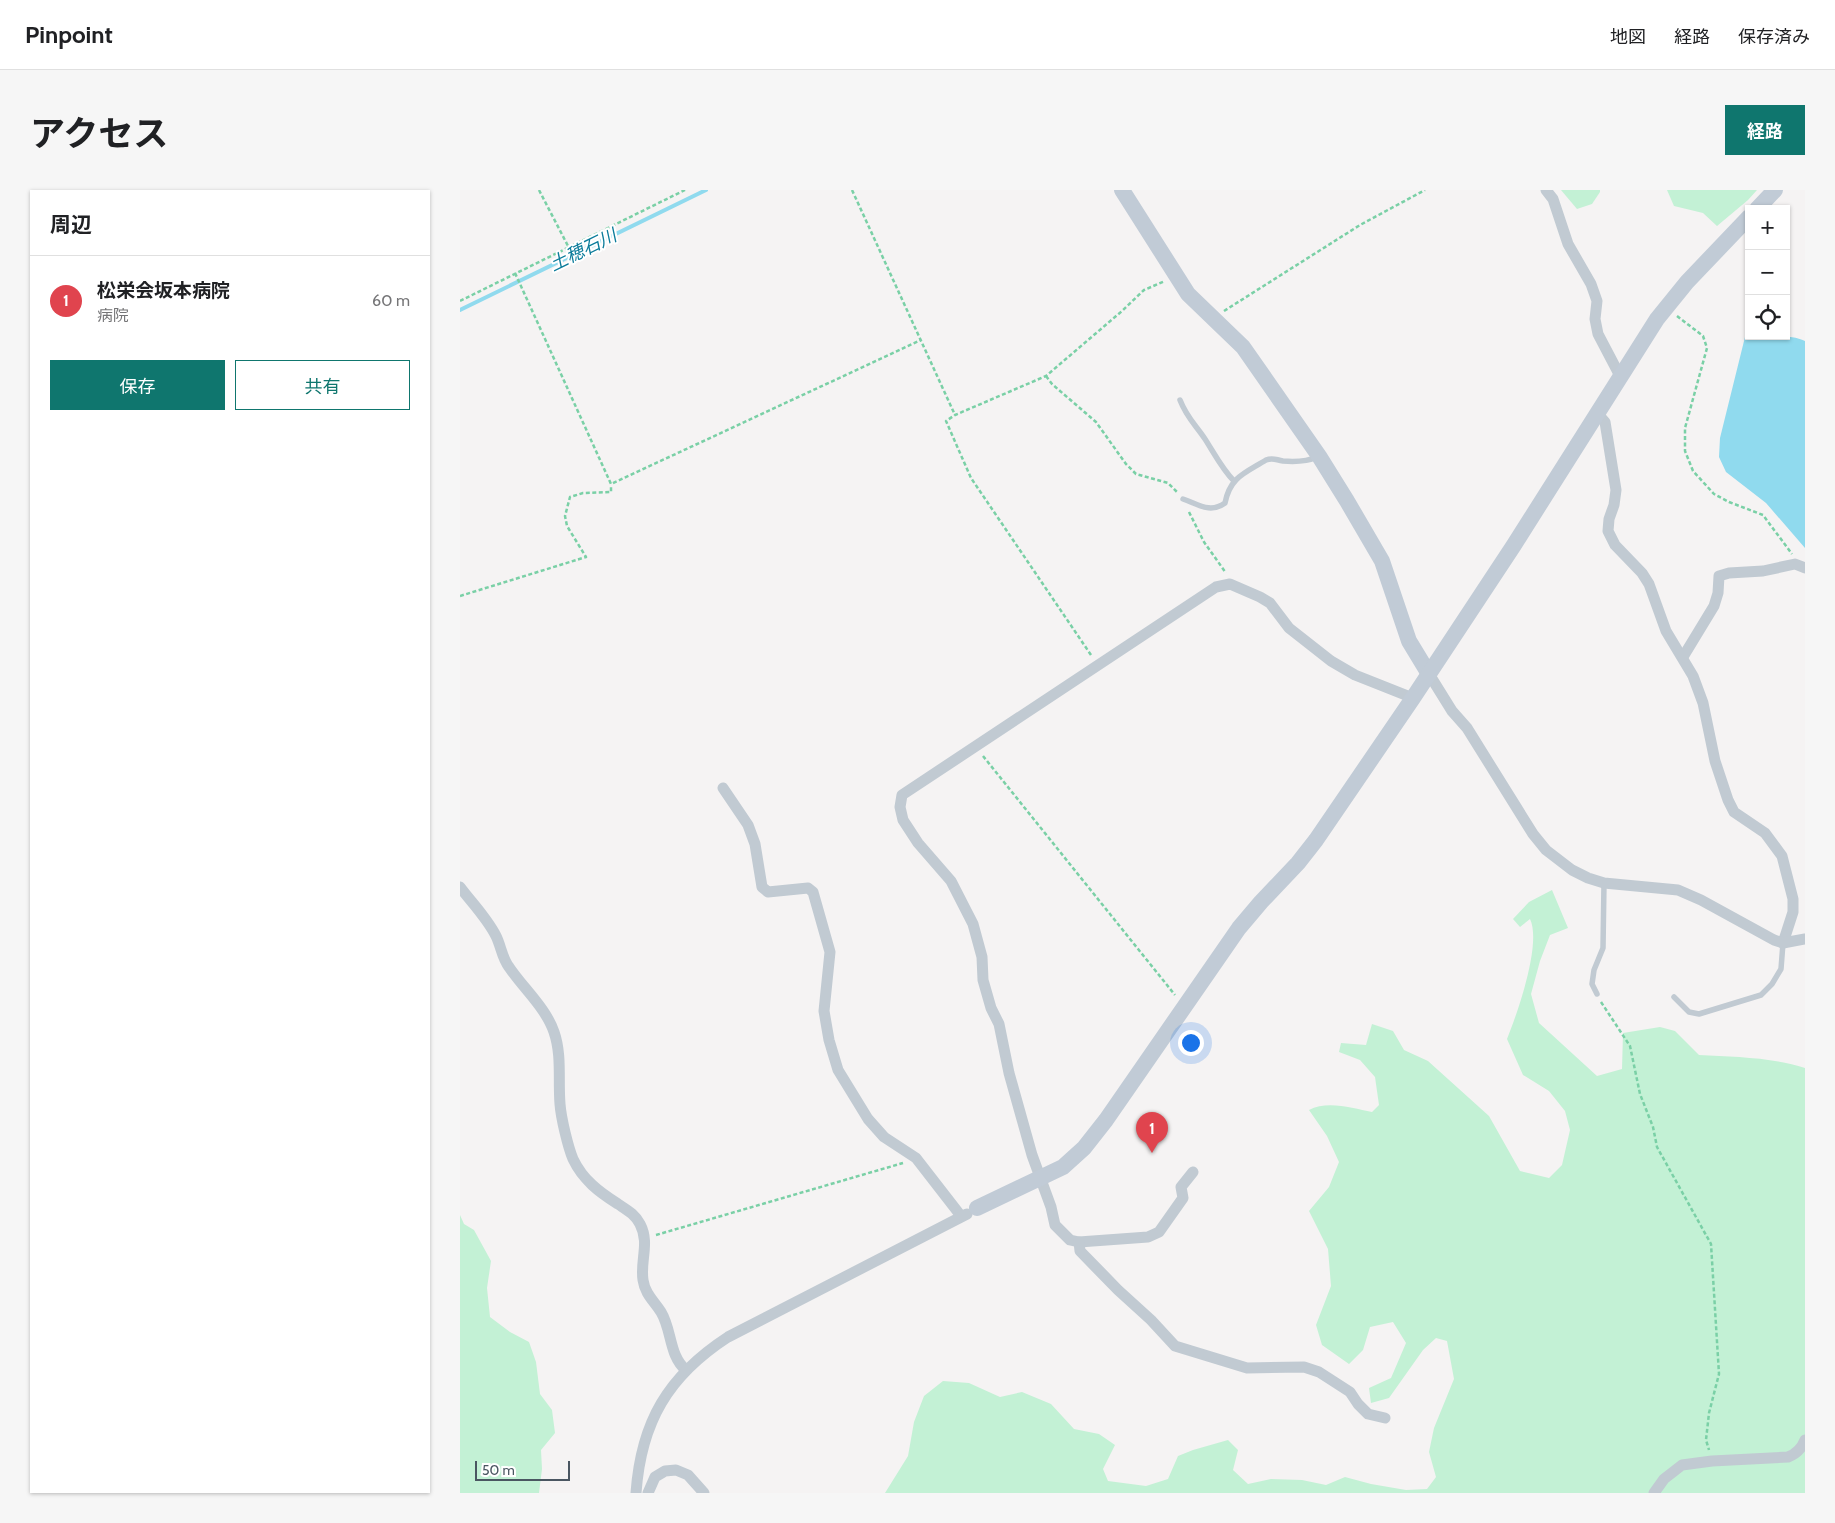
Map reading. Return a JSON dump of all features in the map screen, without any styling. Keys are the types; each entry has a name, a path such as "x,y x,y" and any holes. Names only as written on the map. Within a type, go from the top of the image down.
{"street":[{"path":"1122,190 1188,294 1243,347 1319,456 1382,562 1409,641 1452,711 1467,728 1533,834 1546,850 1572,870 1588,878 1604,883 1678,890 1701,900 1774,940 1783,943 1805,939"},
{"path":"1546,190 1553,200 1568,244 1591,284 1596,301 1595,319 1598,334 1620,376"},
{"path":"1761,205 1775,190"},
{"path":"636,1493 641,1453 658,1408 671,1387 686,1370 711,1348 728,1337 961,1216 1063,1167 1084,1148 1106,1120 1239,928 1298,863 1316,840 1429,674 1667,306 1687,282 1745,221"},
{"path":"1598,414 1605,422 1616,490 1608,531 1615,545 1642,573 1649,584 1666,631 1693,676 1702,703 1715,761 1734,812 1765,833 1782,856 1794,899 1793,912 1783,943"},
{"path":"1683,657 1714,606 1718,593 1719,576 1729,573 1763,572 1800,566"},
{"path":"1193,1172 1181,1187 1183,1198 1159,1232 1148,1237 1079,1242 1070,1240 1055,1224 1032,1155 999,1024 983,980 982,957 973,924 951,881 918,843 903,820 900,807 902,796 1216,587 1230,584 1260,597 1270,604 1289,628 1331,661 1355,675 1413,698"},
{"path":"723,788 748,825 755,844 762,887 768,892 808,888 813,892 830,952 824,1012 829,1040 838,1070 868,1119 884,1137 916,1158 961,1216"},
{"path":"460,887 485,918 496,936 506,964 543,1012 554,1031 558,1047 560,1106 572,1157 581,1174 594,1187 632,1213 640,1224 645,1239 645,1252 641,1270 643,1283 648,1296 661,1313 678,1364 686,1370"},
{"path":"1079,1242 1080,1251 1175,1346 1247,1368 1304,1367 1319,1372 1350,1392 1368,1414 1385,1418"},
{"path":"1654,1493 1664,1479 1682,1465 1712,1461 1788,1457 1794,1455 1805,1440"},
{"path":"648,1493 655,1477 664,1471 676,1470 688,1475 704,1493"}],"lane":[{"path":"1180,400 1185,414 1204,438 1227,474 1234,481"},
{"path":"1182,499 1192,502 1200,508 1219,507 1225,503 1228,488 1234,481 1272,458 1282,461 1301,462 1319,456"},
{"path":"1597,994 1592,984 1594,970 1602,948 1604,883"},
{"path":"1674,997 1689,1012 1699,1014 1761,994 1772,984 1781,969 1783,943"}],"path":[{"path":"539,190 569,247"},
{"path":"460,301 685,190"},
{"path":"852,190 955,415"},
{"path":"1216,319 1223,312 1360,225 1425,190"},
{"path":"460,596 586,557 567,526 565,516 570,497 583,493 611,492 611,484 515,273"},
{"path":"1098,665 971,478 946,421 955,415 1046,376 1144,290 1176,277"},
{"path":"1667,306 1676,316 1703,336 1707,348 1685,428 1684,451 1693,471 1714,494 1763,515 1800,566"},
{"path":"611,484 921,340"},
{"path":"1046,376 1052,384 1096,422 1126,464 1136,474 1168,483 1182,499 1204,542 1227,576 1230,584"},
{"path":"976,747 1178,998 1187,1003"},
{"path":"1597,994 1630,1046 1636,1080 1653,1127 1657,1147 1711,1244 1719,1374 1709,1412 1706,1440 1712,1461"},
{"path":"645,1239 912,1161 916,1158"}],"green space":[{"path":"1561,190 1600,190 1600,192 1592,204 1577,209"},
{"path":"1667,190 1757,190 1717,226 1703,213 1674,206"},
{"path":"1552,890 1568,928 1550,935 1540,961 1531,994 1539,1023 1597,1076 1622,1069 1623,1033 1660,1027 1675,1031 1699,1055 1766,1060 1805,1068 1805,1493 885,1493 908,1456 914,1422 924,1396 943,1381 969,1383 1000,1397 1022,1392 1051,1404 1074,1429 1099,1434 1115,1445 1103,1469 1108,1481 1146,1486 1168,1479 1178,1456 1228,1440 1238,1450 1233,1470 1248,1484 1271,1479 1302,1480 1326,1485 1345,1477 1406,1490 1427,1489 1436,1477 1429,1452 1434,1428 1454,1379 1447,1341 1436,1338 1423,1350 1389,1398 1371,1403 1369,1388 1391,1378 1406,1343 1393,1322 1370,1327 1363,1350 1349,1364 1322,1345 1316,1325 1331,1286 1328,1249 1309,1211 1329,1187 1339,1162 1327,1136 1309,1110 1332,1105 1372,1112 1379,1105 1375,1077 1360,1060 1339,1052 1341,1043 1366,1045 1372,1024 1393,1031 1404,1050 1428,1061 1489,1116 1520,1171 1549,1178 1562,1165 1570,1130 1565,1111 1549,1091 1523,1075 1507,1039 1527,979 1533,945 1533,930 1530,919 1520,927 1513,919 1529,902"},
{"path":"460,1215 464,1224 474,1230 491,1261 487,1288 490,1317 510,1332 529,1342 536,1362 540,1394 552,1410 555,1433 541,1450 542,1469 539,1493 460,1493"}],"water":[{"path":"1745,337 1745,340 1790,340 1790,337 1805,341 1805,548 1766,503 1726,472 1719,457 1720,438"}],"waterway":[{"name":"土穂石川","path":"460,310 706,190"}],"place":[{"name":"松栄会坂本病院","path":"1152,1153"}]}
